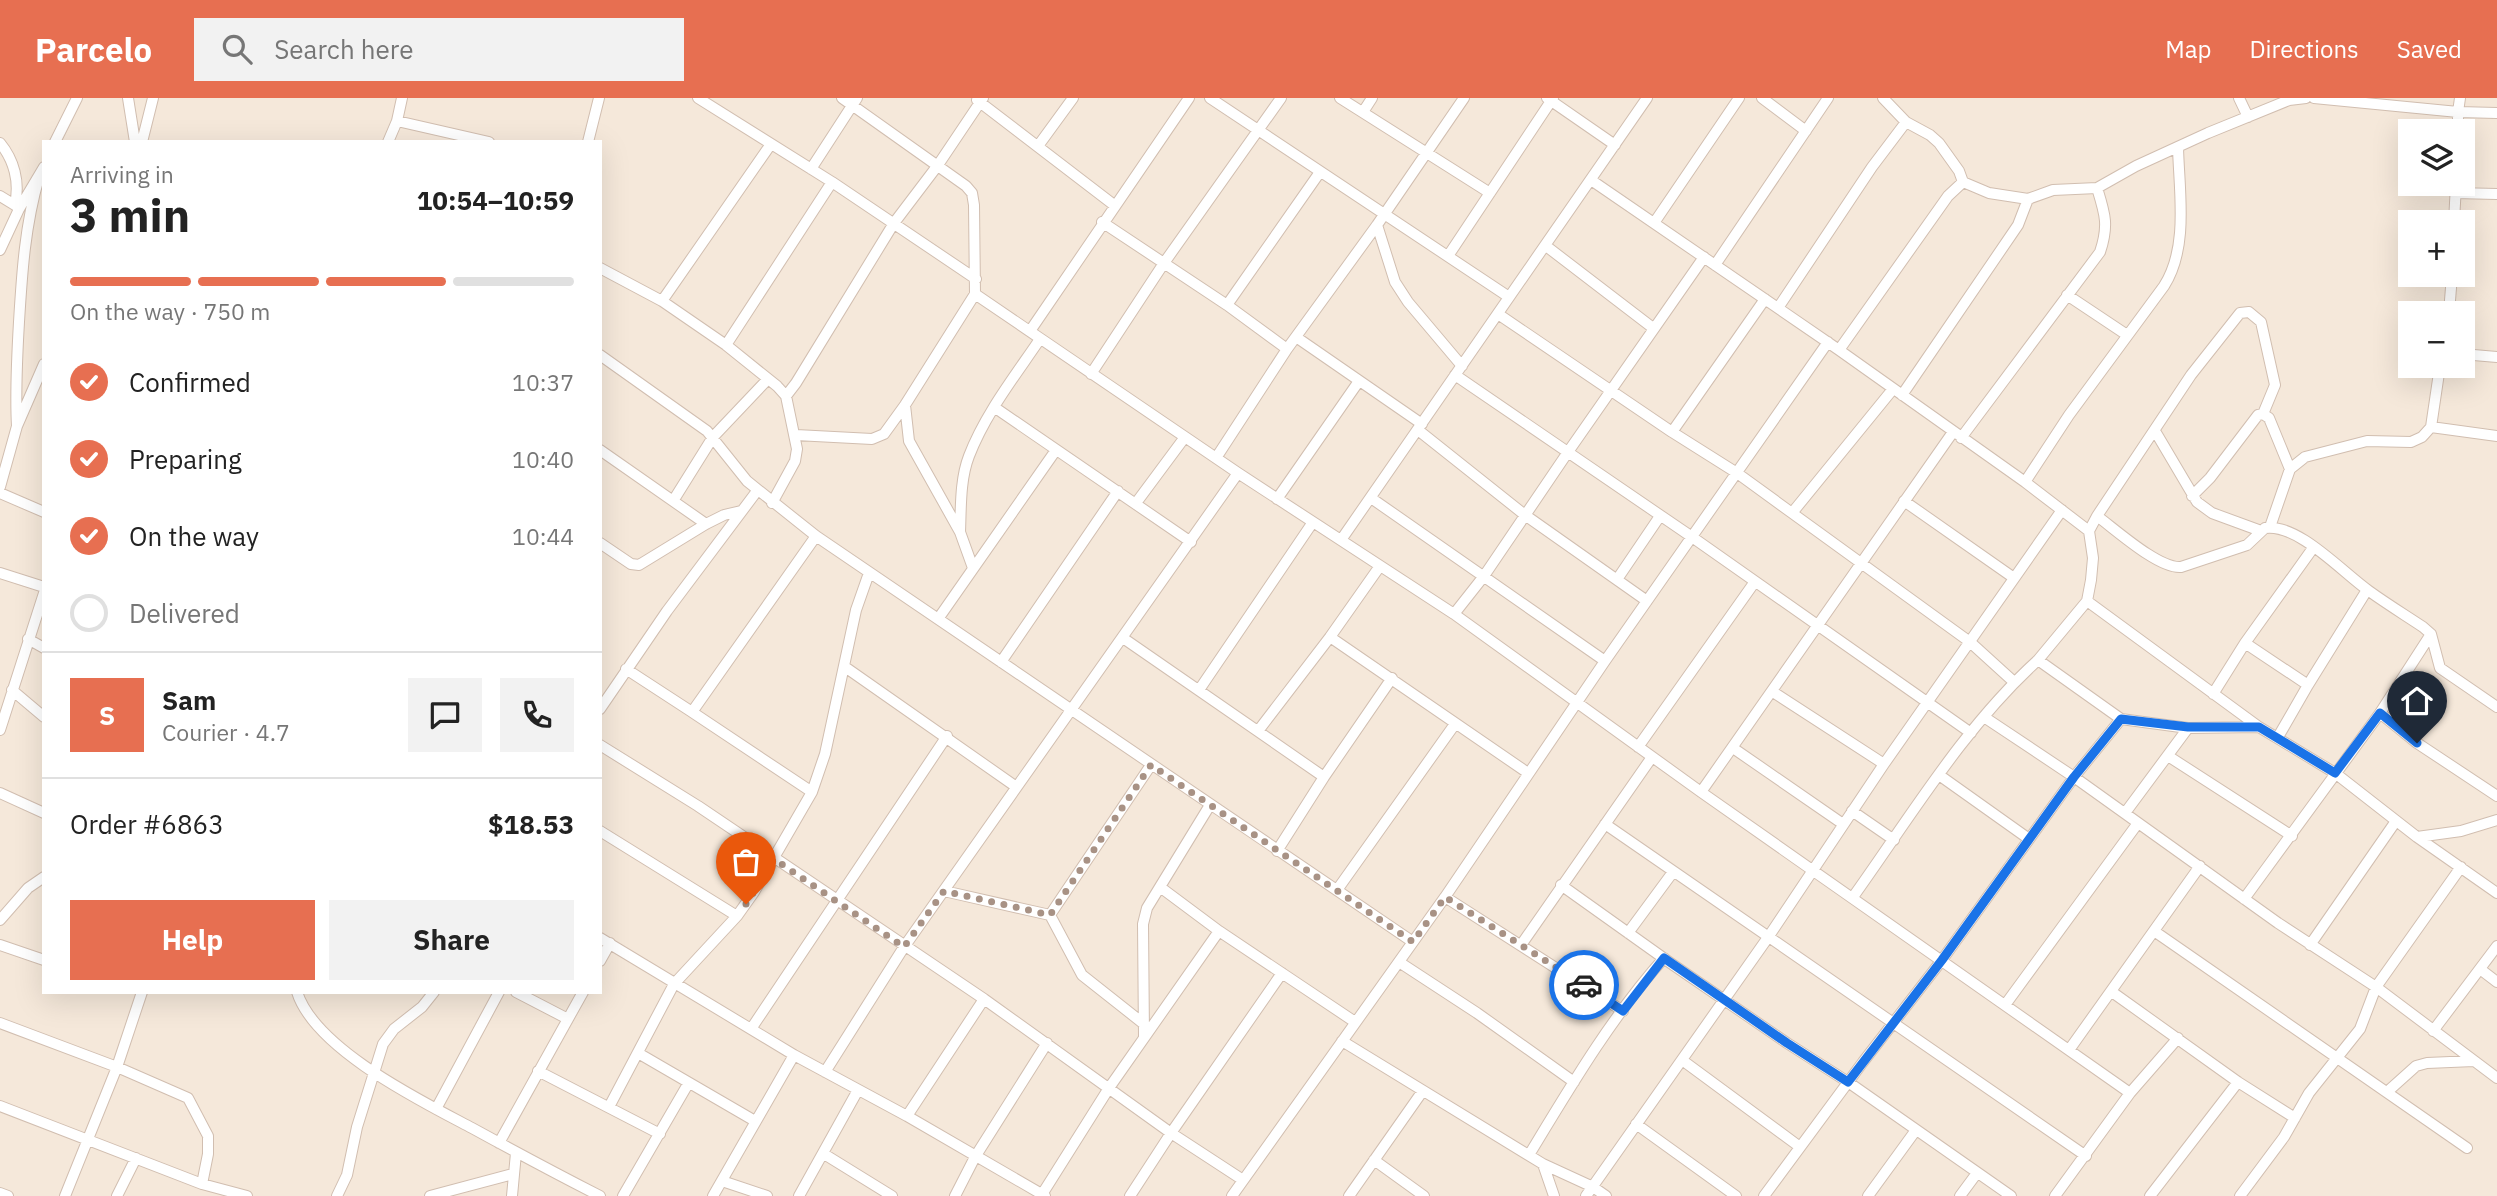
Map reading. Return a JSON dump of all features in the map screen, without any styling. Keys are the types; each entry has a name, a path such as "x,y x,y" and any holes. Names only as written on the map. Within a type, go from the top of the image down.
{"street":[{"path":"128,98 135,140"},
{"path":"142,140 153,98"},
{"path":"389,140 397,121 401,98"},
{"path":"588,140 599,98"},
{"path":"698,98 832,182 976,279"},
{"path":"1038,146 1073,98"},
{"path":"1030,331 1189,98"},
{"path":"1210,98 1509,298"},
{"path":"1091,373 1164,263 1281,98"},
{"path":"1340,98 1490,193"},
{"path":"1363,113 1372,98"},
{"path":"1216,458 1287,349 1464,98"},
{"path":"1341,540 1647,98"},
{"path":"1654,223 1739,98"},
{"path":"1762,98 1806,131"},
{"path":"1715,265 1828,98"},
{"path":"1883,98 1906,122 1939,143 1959,171 1962,182"},
{"path":"2239,98 2248,117"},
{"path":"1962,182 1989,193 2028,199 2053,190 2098,188 2178,146 2288,100 2306,98"},
{"path":"2314,98 2373,101 2459,112 2497,113"},
{"path":"2459,119 2460,98"},
{"path":"56,140 74,99"},
{"path":"786,396 894,223 938,165 980,99 1114,205"},
{"path":"1448,256 1550,99 1615,145"},
{"path":"796,435 878,438 884,434 975,294 976,279 972,193 850,100 811,169"},
{"path":"397,121 480,140"},
{"path":"1778,308 1872,167 1906,122"},
{"path":"0,143 11,160 16,178 17,207"},
{"path":"662,301 771,144"},
{"path":"2025,482 2069,415 2164,286 2175,265 2179,222 2178,146"},
{"path":"0,250 17,207 41,172"},
{"path":"16,426 15,397 24,246 30,210 41,172"},
{"path":"1227,306 1320,173"},
{"path":"1591,180 1828,342 2025,482 2089,531"},
{"path":"726,345 832,182"},
{"path":"1839,350 1948,196 1962,182"},
{"path":"1702,792 1904,501 2100,251 2106,233 2106,216 2098,188"},
{"path":"2475,191 2497,194"},
{"path":"0,196 17,207"},
{"path":"1793,513 1897,392 2018,225 2028,199"},
{"path":"1102,222 1287,349"},
{"path":"1377,225 1395,282 1459,371 1568,452 1971,733"},
{"path":"1546,246 1653,328"},
{"path":"1454,614 1484,576 1704,257"},
{"path":"602,269 662,301 726,345 786,396 796,435 795,461 772,503"},
{"path":"975,294 1238,473 1454,614 1652,757 2130,1093"},
{"path":"2067,295 2127,335"},
{"path":"1672,432 1765,299"},
{"path":"1853,897 1984,716 2038,660 2087,601 2093,558 2089,531 2097,516 2191,374 2244,311 2256,316 2261,322 2275,388 2263,414 2258,415 2210,478 2192,496"},
{"path":"1498,314 1611,392 1737,473 1970,642 2014,682"},
{"path":"1296,337 1420,427 1525,515 1647,601"},
{"path":"960,532 962,487 968,457 994,407 1040,339"},
{"path":"1232,1196 1445,897 1605,661 1828,342"},
{"path":"2475,355 2497,357"},
{"path":"602,356 713,437 757,491 816,536 1413,942"},
{"path":"0,487 16,426 42,368"},
{"path":"2097,516 2174,568 2247,545 2265,529 2290,468 2305,457 2367,441 2417,440 2431,427 2438,378"},
{"path":"673,501 713,437 768,379"},
{"path":"1277,499 1359,381"},
{"path":"905,405 909,441 960,532 973,568"},
{"path":"994,407 1191,542"},
{"path":"2263,414 2269,418 2290,468"},
{"path":"2431,427 2497,436"},
{"path":"2155,431 2192,496 2212,513 2290,534 2314,548 2367,590 2431,634 2440,668 2497,707"},
{"path":"1136,503 1185,437"},
{"path":"938,619 1055,450"},
{"path":"602,451 706,524"},
{"path":"825,1072 904,947 1015,786 1072,710 1238,473"},
{"path":"602,706 626,669 757,491"},
{"path":"1001,662 1118,491"},
{"path":"0,493 42,511"},
{"path":"1371,498 1605,661"},
{"path":"1904,501 2014,578"},
{"path":"1590,1191 2062,510"},
{"path":"602,544 631,564 639,565 706,524 724,515 741,511"},
{"path":"1618,578 1660,516"},
{"path":"1199,690 1314,522"},
{"path":"692,712 816,536"},
{"path":"2213,694 2245,643 2314,548"},
{"path":"1258,731 1380,566"},
{"path":"0,573 42,586"},
{"path":"609,1107 674,984 737,916 774,859 812,792 825,754 856,610 869,573"},
{"path":"1638,747 1754,583"},
{"path":"2278,737 2367,590"},
{"path":"0,730 42,599"},
{"path":"2087,601 2259,727 2335,773 2396,821 2497,893"},
{"path":"2244,899 2380,713 2431,634"},
{"path":"1330,637 1528,773"},
{"path":"1123,638 1324,777"},
{"path":"28,639 42,647"},
{"path":"2245,643 2308,685"},
{"path":"2038,660 2121,719 2188,727 2259,727"},
{"path":"845,667 1015,786"},
{"path":"626,669 812,792"},
{"path":"1278,851 1324,777 1392,678"},
{"path":"12,690 42,715"},
{"path":"1773,692 1884,764"},
{"path":"2380,713 2417,743 2497,796"},
{"path":"1984,716 2310,945 2376,987 2497,1078"},
{"path":"1764,1196 1942,960 2074,777 2121,719"},
{"path":"1336,890 1455,724"},
{"path":"2125,813 2188,727"},
{"path":"751,1029 947,736"},
{"path":"602,746 698,806 984,999 1171,1133 1243,1180"},
{"path":"1732,748 1843,824"},
{"path":"2168,756 2292,836"},
{"path":"1521,945 1560,885 1652,757"},
{"path":"1050,915 1151,765"},
{"path":"1939,775 2029,839"},
{"path":"0,793 42,812"},
{"path":"1144,1030 1143,924 1147,908 1210,805"},
{"path":"1852,811 1894,840"},
{"path":"2417,836 2461,831 2497,820"},
{"path":"2310,945 2396,821"},
{"path":"2005,1005 2138,823"},
{"path":"1605,824 2086,1156"},
{"path":"602,832 737,916"},
{"path":"2070,1049 2200,866"},
{"path":"2240,1196 2295,1118 2309,1093 2360,1029 2376,987 2461,867"},
{"path":"1628,933 1673,872"},
{"path":"0,920 28,888 42,878"},
{"path":"1560,885 2011,1196"},
{"path":"1160,887 1219,931 1355,1022"},
{"path":"944,891 1050,915 1082,975 1144,1030"},
{"path":"1445,897 1623,1011"},
{"path":"605,941 794,1055 907,1116 1043,1195 1144,1030 1219,931"},
{"path":"2154,931 2467,1148"},
{"path":"0,945 42,959"},
{"path":"2433,1031 2497,946"},
{"path":"1528,1155 1623,1011 1664,958"},
{"path":"1399,962 1574,1082"},
{"path":"2480,970 2497,982"},
{"path":"1130,1196 1282,973"},
{"path":"2112,992 2238,1082 2295,1118"},
{"path":"65,1196 117,1067 140,994"},
{"path":"298,994 307,1014 325,1033 375,1074 516,1153 600,1196"},
{"path":"337,1196 347,1175 357,1126 387,1036 422,1007 432,994"},
{"path":"436,1109 498,994"},
{"path":"520,994 568,1019"},
{"path":"499,1143 582,994"},
{"path":"907,1116 984,999"},
{"path":"0,1023 117,1067 188,1098 208,1136 208,1154 202,1184"},
{"path":"2055,1196 2130,1093 2178,1038"},
{"path":"1342,1041 1543,1164 1590,1191 1606,1196"},
{"path":"955,1196 975,1157 1048,1043"},
{"path":"638,1053 755,1121"},
{"path":"713,1196 794,1055"},
{"path":"1682,1060 1800,1147"},
{"path":"2387,1092 2416,1066 2473,1061"},
{"path":"538,1071 660,1134"},
{"path":"2150,1196 2238,1082"},
{"path":"624,1196 688,1084"},
{"path":"799,1196 858,1090"},
{"path":"1349,1196 1422,1092"},
{"path":"0,1107 202,1184 247,1196"},
{"path":"1636,1124 1736,1196"},
{"path":"1868,1196 1916,1130"},
{"path":"512,1196 516,1153"},
{"path":"824,1154 892,1196"},
{"path":"117,1196 136,1158"},
{"path":"1374,1160 1424,1196"},
{"path":"1543,1164 1554,1196"},
{"path":"1960,1196 1977,1172"},
{"path":"430,1196 513,1174"},
{"path":"722,1181 767,1196"},
{"path":"0,1194 8,1196"}],"shaded area":[{"path":"0,98 2497,98 2497,1196 0,1196"}],"way so far":[{"path":"746,904 774,859 904,947 944,891 1050,915 1151,765 1413,942 1445,897 1584,985"}],"route":[{"path":"1584,985 1623,1011 1664,958 1848,1082 1942,960 2074,777 2121,719 2188,727 2259,727 2335,773 2380,713 2417,743"}]}
